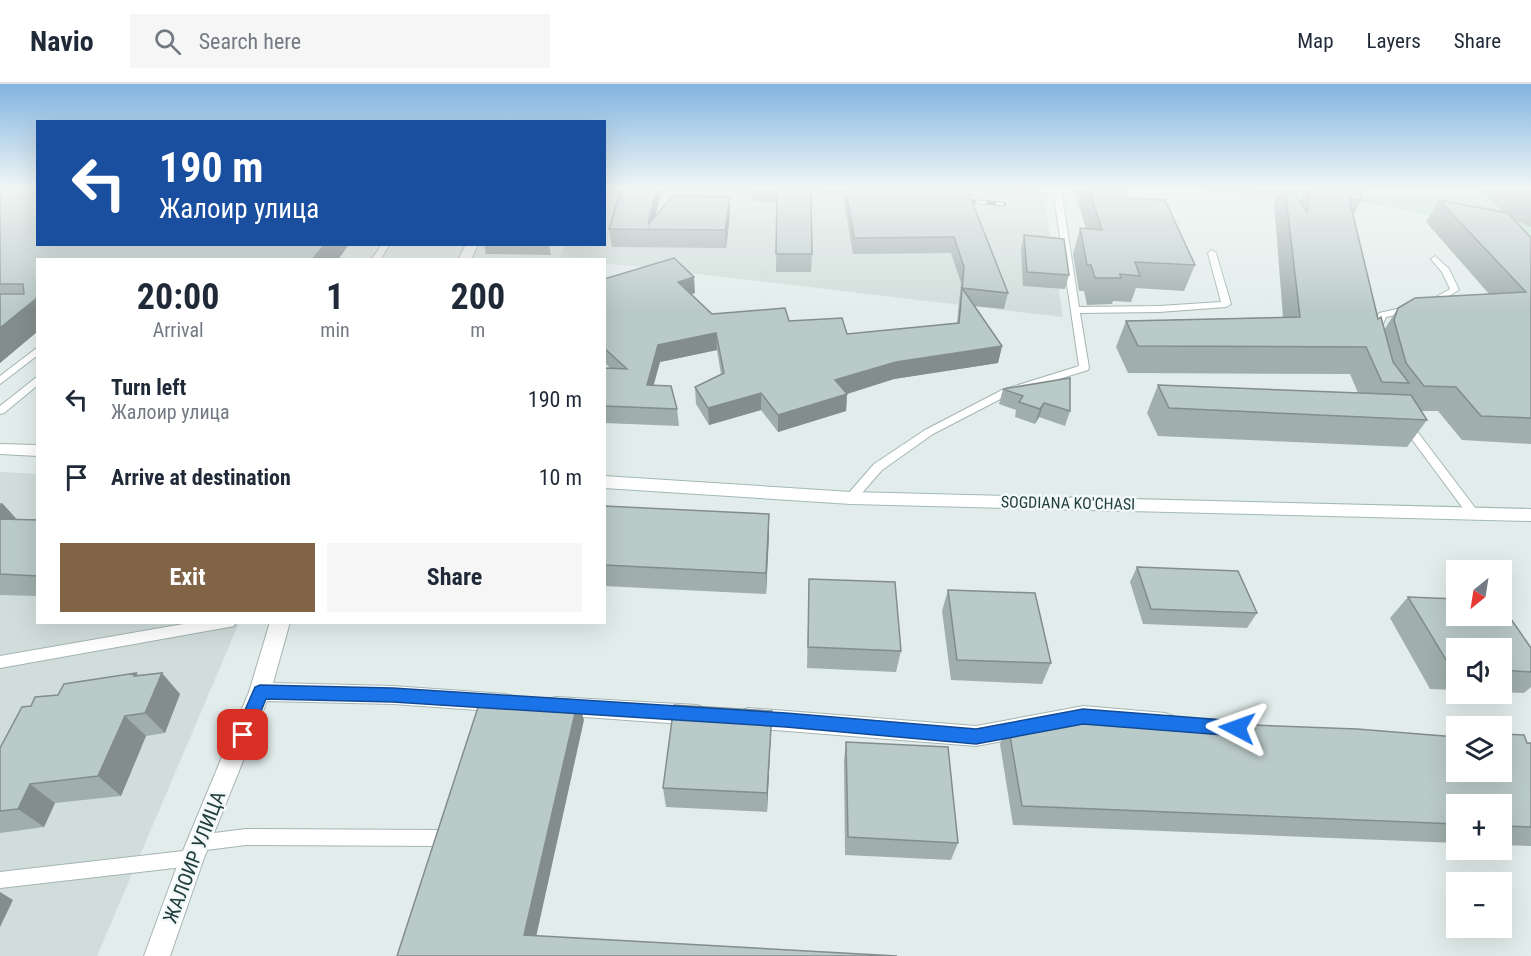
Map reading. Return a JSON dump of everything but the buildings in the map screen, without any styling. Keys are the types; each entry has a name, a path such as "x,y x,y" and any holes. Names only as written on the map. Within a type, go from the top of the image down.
{"street":[{"path":"0,449 36,451"},
{"name":"SOGDIANA KO'CHASI","path":"606,482 851,498 1531,515"},
{"name":"ЖАЛОИР УЛИЦА","path":"157,956 195,851 260,692 279,624"},
{"path":"260,692 393,695 976,736 1083,716 1188,724"}],"lane":[{"path":"851,498 878,467 929,432 1006,392 1084,368 1063,230"},
{"path":"1075,310 1159,309 1226,303 1212,253"},
{"path":"1372,344 1383,315 1432,303 1455,290 1446,271 1435,259"},
{"path":"0,381 36,352"},
{"path":"0,411 36,381"},
{"path":"1402,417 1472,512"},
{"path":"0,662 218,624"},
{"path":"0,880 195,851 246,837 440,838"}],"shaded area":[{"path":"606,230 1049,230 1063,317 606,263 606,258 560,257 565,246 606,246"},
{"path":"0,472 36,474 36,624 239,624 97,956 0,956"}],"green space":[{"path":"1506,230 1531,230 1531,263"}],"route":[{"path":"243,735 260,692 393,695 786,720 976,736 1083,716 1237,728"}]}
